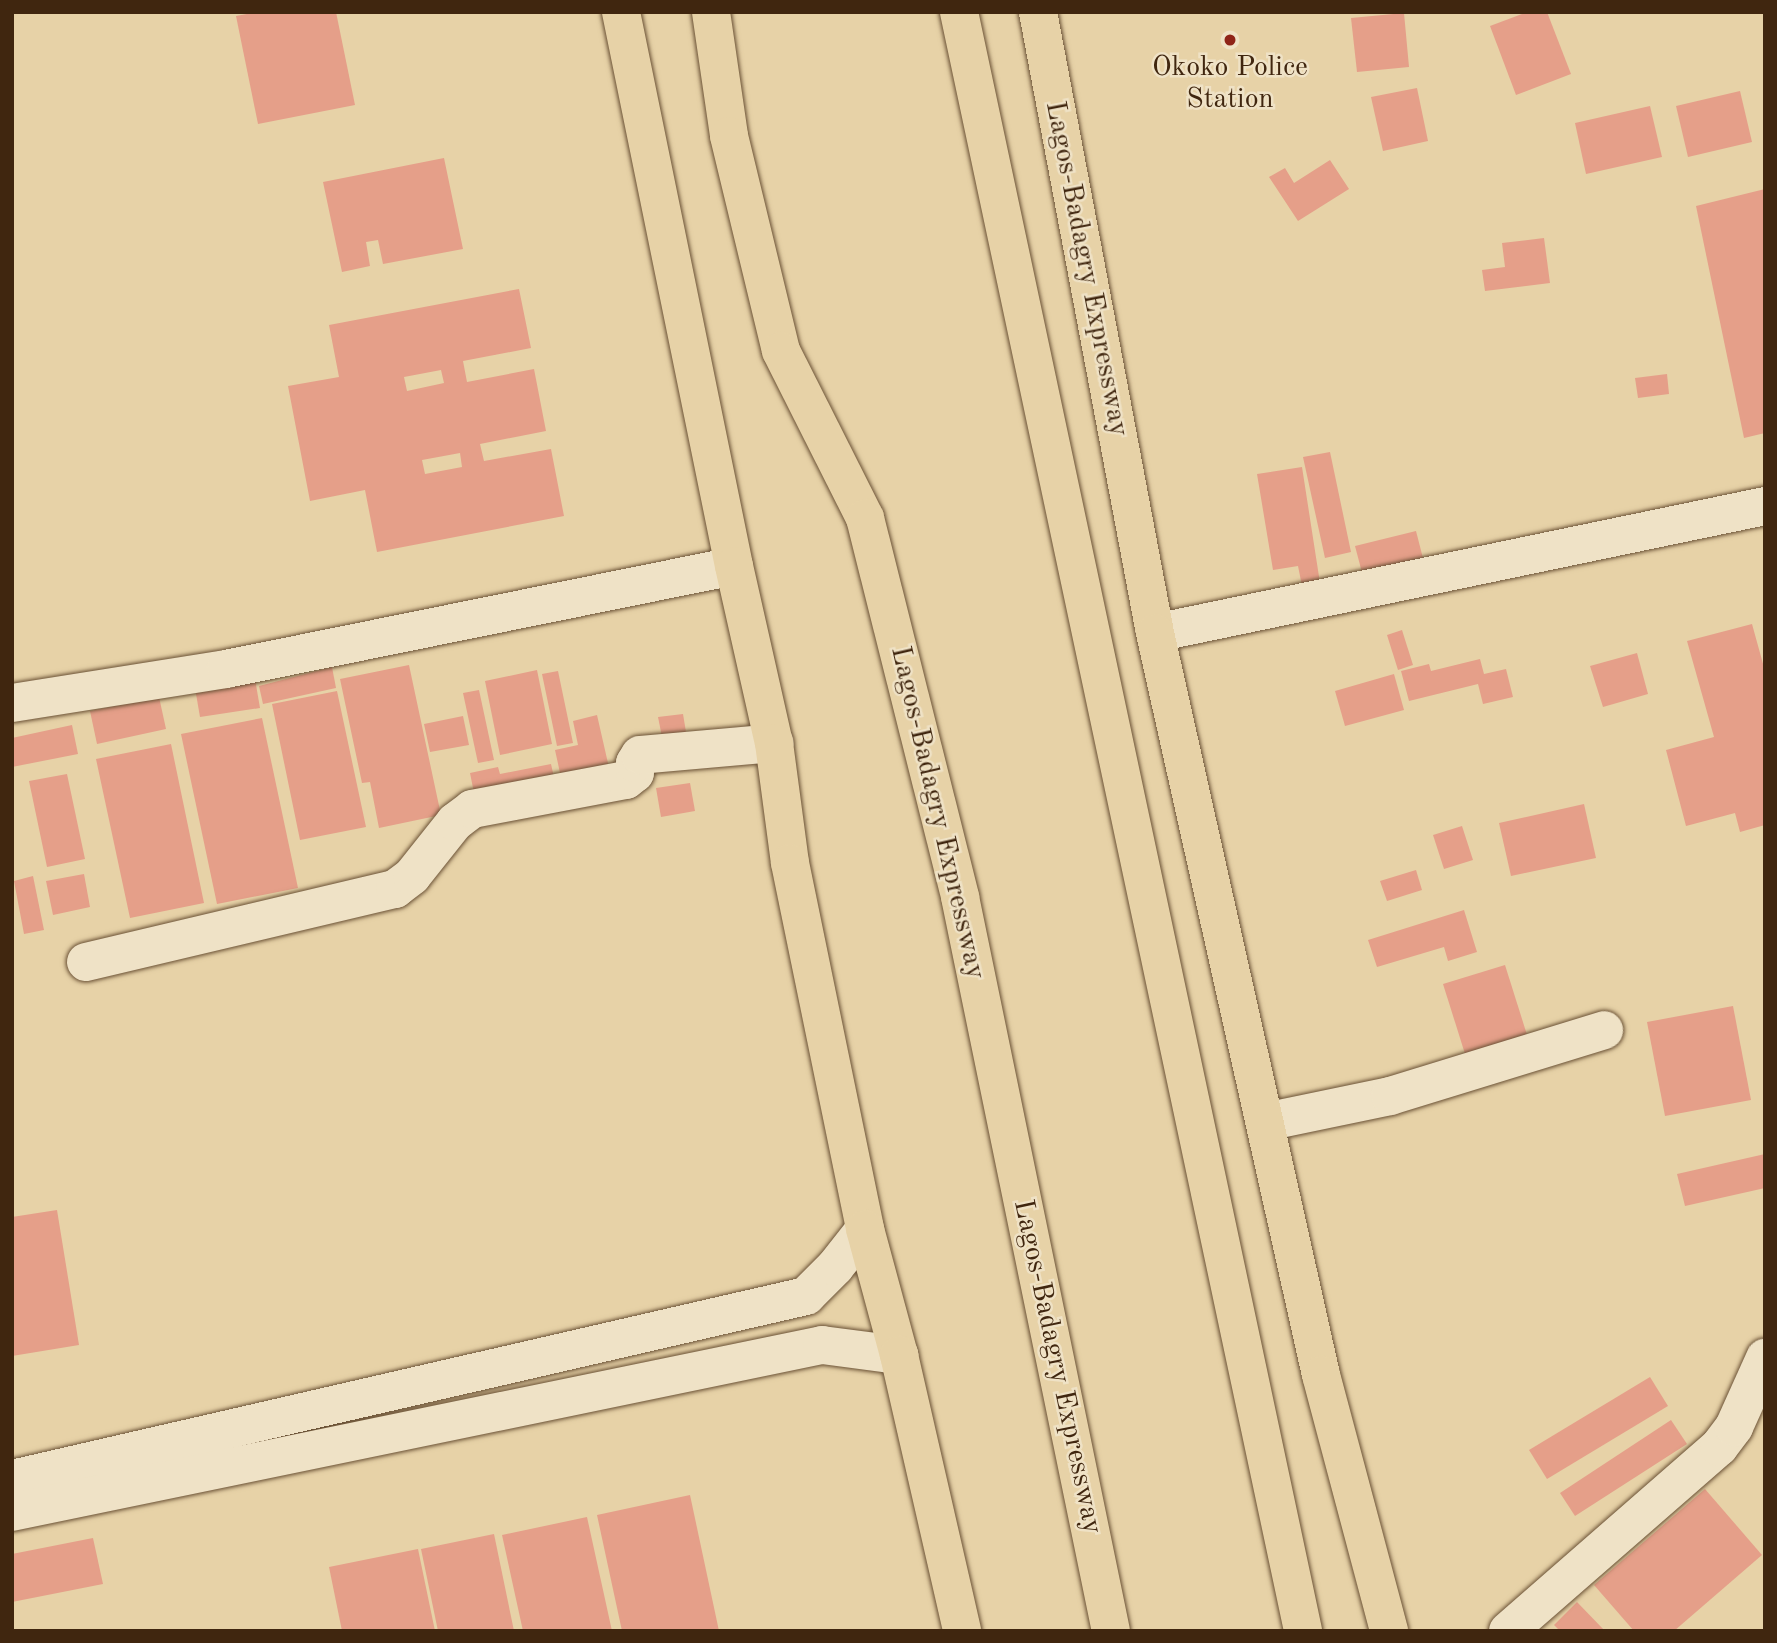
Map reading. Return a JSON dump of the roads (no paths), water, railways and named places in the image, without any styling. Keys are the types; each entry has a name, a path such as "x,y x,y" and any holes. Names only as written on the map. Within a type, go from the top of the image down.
{"main road":[{"path":"621,12 734,566 774,743 790,863 865,1229 899,1355 962,1631"},
{"name":"Lagos-Badagry Expressway","path":"711,12 730,136 781,351 865,519 953,870 1111,1631"},
{"path":"959,12 1303,1631"},
{"name":"Lagos-Badagry Expressway","path":"1038,12 1155,633 1321,1375 1389,1631"}],"street":[{"path":"1155,633 1765,506"},
{"path":"12,703 226,670 734,566"},
{"path":"86,962 395,889 412,876 455,822 472,809 626,780 635,773 635,763 640,755 774,743"},
{"path":"1265,1122 1390,1096 1604,1030"},
{"path":"12,1479 806,1296 835,1267 865,1229"},
{"path":"12,1512 822,1345 899,1355"},
{"path":"1508,1631 1719,1447 1734,1427 1765,1358"}],"place":[{"name":"Okoko Police Station","path":"1230,40"}]}
